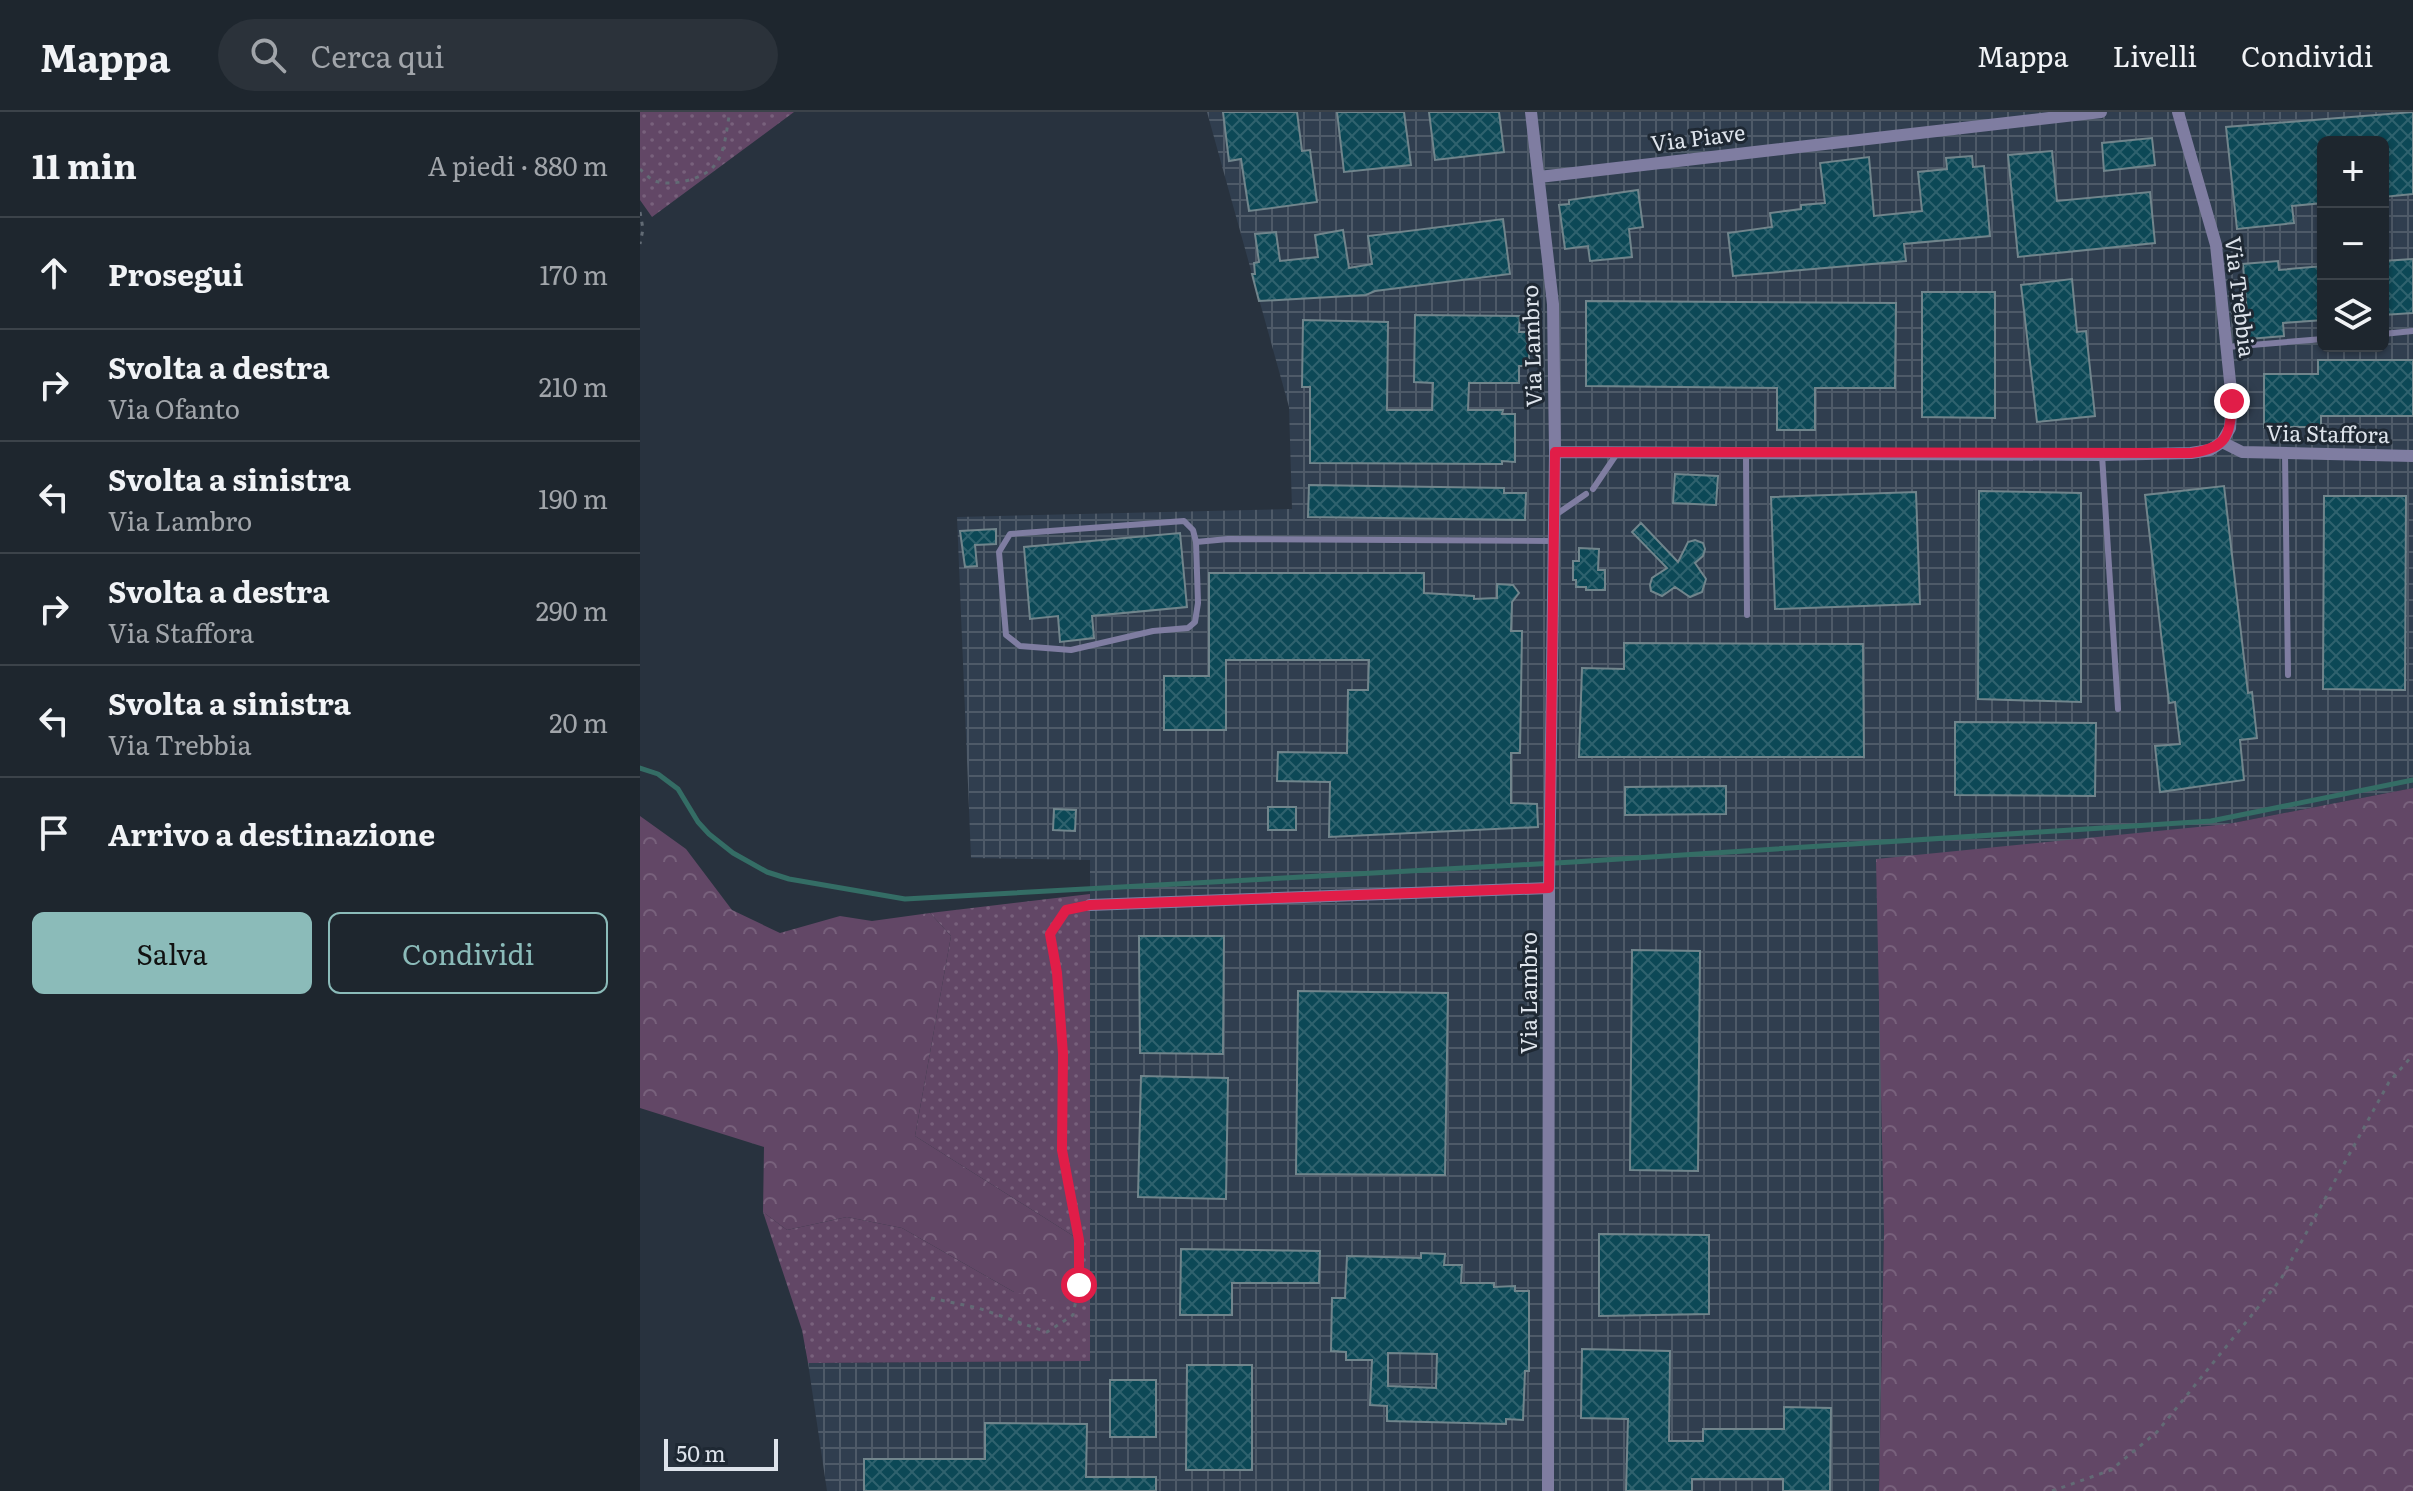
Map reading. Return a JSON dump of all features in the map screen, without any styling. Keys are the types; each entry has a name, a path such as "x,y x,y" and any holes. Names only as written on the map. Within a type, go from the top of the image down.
{"street":[{"name":"Via Lambro","path":"1531,112 1553,304 1555,452 1549,883 1548,1491"},
{"name":"Via Piave","path":"1539,177 2101,112"},
{"name":"Via Trebbia","path":"2178,112 2216,245 2232,401 2230,428 2222,442"},
{"path":"1555,452 2102,455 2191,453 2210,450 2222,442"},
{"name":"Via Staffora","path":"2222,442 2242,452 2413,456"},
{"path":"1090,905 1549,883"}],"lane":[{"path":"2389,333 2413,331"},
{"path":"2227,347 2317,340"},
{"path":"1593,489 1618,452"},
{"path":"1746,454 1747,615"},
{"path":"2285,454 2288,675"},
{"path":"2102,455 2118,709"},
{"path":"1554,516 1586,494"},
{"path":"1184,521 1193,530 1196,542 1198,603 1195,622 1188,628 1153,631 1071,650 1020,646 1006,635 999,552 1010,534 1184,521"},
{"path":"1196,542 1228,539 1553,541"}],"path":[{"path":"640,169 656,181 679,181 708,171 714,167 722,150 730,112"},
{"path":"640,212 643,229 640,244"},
{"path":"931,1298 978,1308 1047,1332 1073,1315 1079,1285 1079,1240 1062,1150 1063,1054 1057,973 1050,934 1066,910 1090,905"},
{"path":"2052,1491 2111,1470 2157,1432 2281,1279 2389,1082 2413,1055"}],"shaded area":[{"path":"1207,112 2413,112 2413,788 2228,824 1884,1231 1879,1491 827,1491 808,1363 1090,1361 1090,860 971,858 957,517 1292,509 1289,407"}],"green space":[{"path":"640,112 794,112 652,217 640,200"},
{"path":"2413,788 2413,1491 1879,1491 1884,1231 1876,859 2228,824"},
{"path":"640,816 686,849 732,910 780,933 840,916 872,921 930,913 951,936 915,1136 1075,1237 1064,1304 1014,1292 902,1228 847,1217 787,1230 763,1212 764,1147 640,1108"},
{"path":"1090,894 1090,1361 808,1363 802,1330 763,1212 787,1230 847,1217 902,1228 1014,1292 1075,1237 915,1136 951,936 930,913"}],"building":[{"path":"1223,112 1297,112 1302,151 1310,150 1317,202 1249,211 1241,159 1229,161"},
{"path":"1337,112 1404,112 1411,165 1344,172"},
{"path":"1429,112 1499,112 1504,152 1435,160"},
{"path":"2413,112 2413,194 2389,196 2389,136 2317,136 2317,204 2292,206 2294,223 2237,229 2226,127"},
{"path":"2152,138 2155,165 2104,171 2102,143"},
{"path":"2052,151 2057,201 2150,192 2155,243 2018,257 2008,155"},
{"path":"1972,156 1973,167 1984,166 1990,236 1904,244 1906,261 1733,276 1728,233 1772,227 1770,213 1825,203 1820,163 1869,157 1874,216 1922,211 1918,172 1947,169 1946,158"},
{"path":"1638,190 1643,227 1629,229 1632,257 1590,261 1588,246 1565,249 1559,205 1569,204 1569,200"},
{"path":"1503,219 1510,274 1375,291 1366,295 1259,301 1252,274 1255,274 1254,263 1259,262 1255,234 1276,232 1280,261 1318,257 1315,235 1343,230 1349,268 1372,264 1368,236"},
{"path":"2413,259 2413,313 2389,315 2389,261"},
{"path":"2278,261 2279,270 2317,267 2317,320 2283,323 2284,336 2249,339 2243,264"},
{"path":"2072,279 2077,332 2086,331 2095,416 2037,422 2021,285"},
{"path":"1922,292 1995,292 1995,418 1922,417"},
{"path":"1586,301 1896,303 1895,388 1815,388 1815,430 1777,430 1777,388 1586,386"},
{"path":"1415,315 1520,316 1519,332 1529,332 1529,366 1519,366 1519,383 1469,383 1468,410 1503,410 1502,414 1515,414 1515,462 1310,463 1310,387 1302,387 1303,320 1388,322 1387,410 1432,410 1433,383 1414,382"},
{"path":"2318,360 2413,360 2413,416 2321,416 2321,427 2264,427 2264,374 2318,374"},
{"path":"1675,474 1718,476 1716,505 1673,503"},
{"path":"1309,485 1504,488 1504,493 1526,493 1525,520 1308,517"},
{"path":"2224,486 2248,693 2252,692 2257,738 2240,740 2244,780 2160,792 2155,746 2180,744 2175,702 2169,703 2145,495"},
{"path":"1979,491 2081,493 2081,702 1978,699"},
{"path":"1916,492 1920,604 1775,609 1771,497"},
{"path":"2324,496 2406,496 2405,690 2323,689"},
{"path":"1641,523 1678,562 1688,542 1695,540 1703,543 1703,556 1695,563 1706,579 1702,592 1690,597 1675,587 1662,596 1651,591 1652,578 1667,568 1632,532"},
{"path":"996,529 996,544 975,545 977,566 965,567 960,531"},
{"path":"1180,533 1187,607 1092,616 1094,638 1060,642 1058,616 1030,619 1024,547"},
{"path":"1579,548 1599,549 1598,570 1605,570 1605,590 1576,587 1573,561 1579,561"},
{"path":"1209,573 1424,573 1424,593 1474,596 1474,599 1497,598 1497,584 1513,585 1519,593 1512,602 1511,631 1522,631 1520,753 1511,753 1511,803 1537,804 1538,827 1329,837 1330,782 1277,781 1278,752 1347,753 1348,690 1368,690 1369,660 1226,660 1226,730 1164,730 1164,676 1209,676"},
{"path":"1624,643 1863,644 1864,757 1579,757 1582,668 1624,669"},
{"path":"1955,722 2096,723 2095,796 1955,795"},
{"path":"1726,786 1726,814 1625,815 1625,787"},
{"path":"1268,807 1296,807 1296,830 1268,830"},
{"path":"1054,809 1076,810 1075,831 1053,830"},
{"path":"1139,936 1224,936 1223,1054 1140,1053"},
{"path":"1632,950 1700,951 1698,1171 1630,1170"},
{"path":"1298,991 1448,993 1445,1175 1296,1174"},
{"path":"1141,1076 1228,1078 1226,1199 1138,1197"},
{"path":"1599,1234 1709,1235 1709,1314 1599,1316"},
{"path":"1181,1249 1320,1251 1319,1283 1232,1283 1232,1315 1180,1315"},
{"path":"1421,1253 1445,1254 1444,1265 1462,1265 1461,1283 1494,1283 1494,1287 1515,1286 1515,1291 1529,1291 1529,1371 1525,1371 1523,1420 1506,1419 1506,1424 1387,1421 1387,1406 1370,1405 1372,1360 1346,1360 1346,1352 1331,1351 1332,1298 1345,1298 1347,1256 1421,1258","holes":["1388,1353 1437,1354 1436,1388 1388,1386"]},
{"path":"1582,1349 1670,1351 1669,1441 1703,1441 1703,1429 1784,1429 1784,1407 1831,1408 1830,1491 1783,1491 1783,1479 1692,1479 1692,1491 1626,1491 1628,1419 1581,1418"},
{"path":"1187,1365 1252,1365 1252,1470 1186,1470"},
{"path":"1110,1380 1156,1380 1156,1437 1110,1437"},
{"path":"985,1423 1087,1424 1086,1477 1156,1477 1156,1491 864,1491 864,1459 985,1459"}],"waterway":[{"path":"640,768 658,774 678,789 709,834 733,853 767,872 789,879 905,899 1573,862 2211,821 2413,780"}],"route":[{"path":"1079,1285 1079,1240 1062,1150 1063,1054 1057,973 1050,934 1066,910 1090,905 1549,888 1555,452 2191,453 2210,450 2222,442 2230,428 2232,401"}]}
